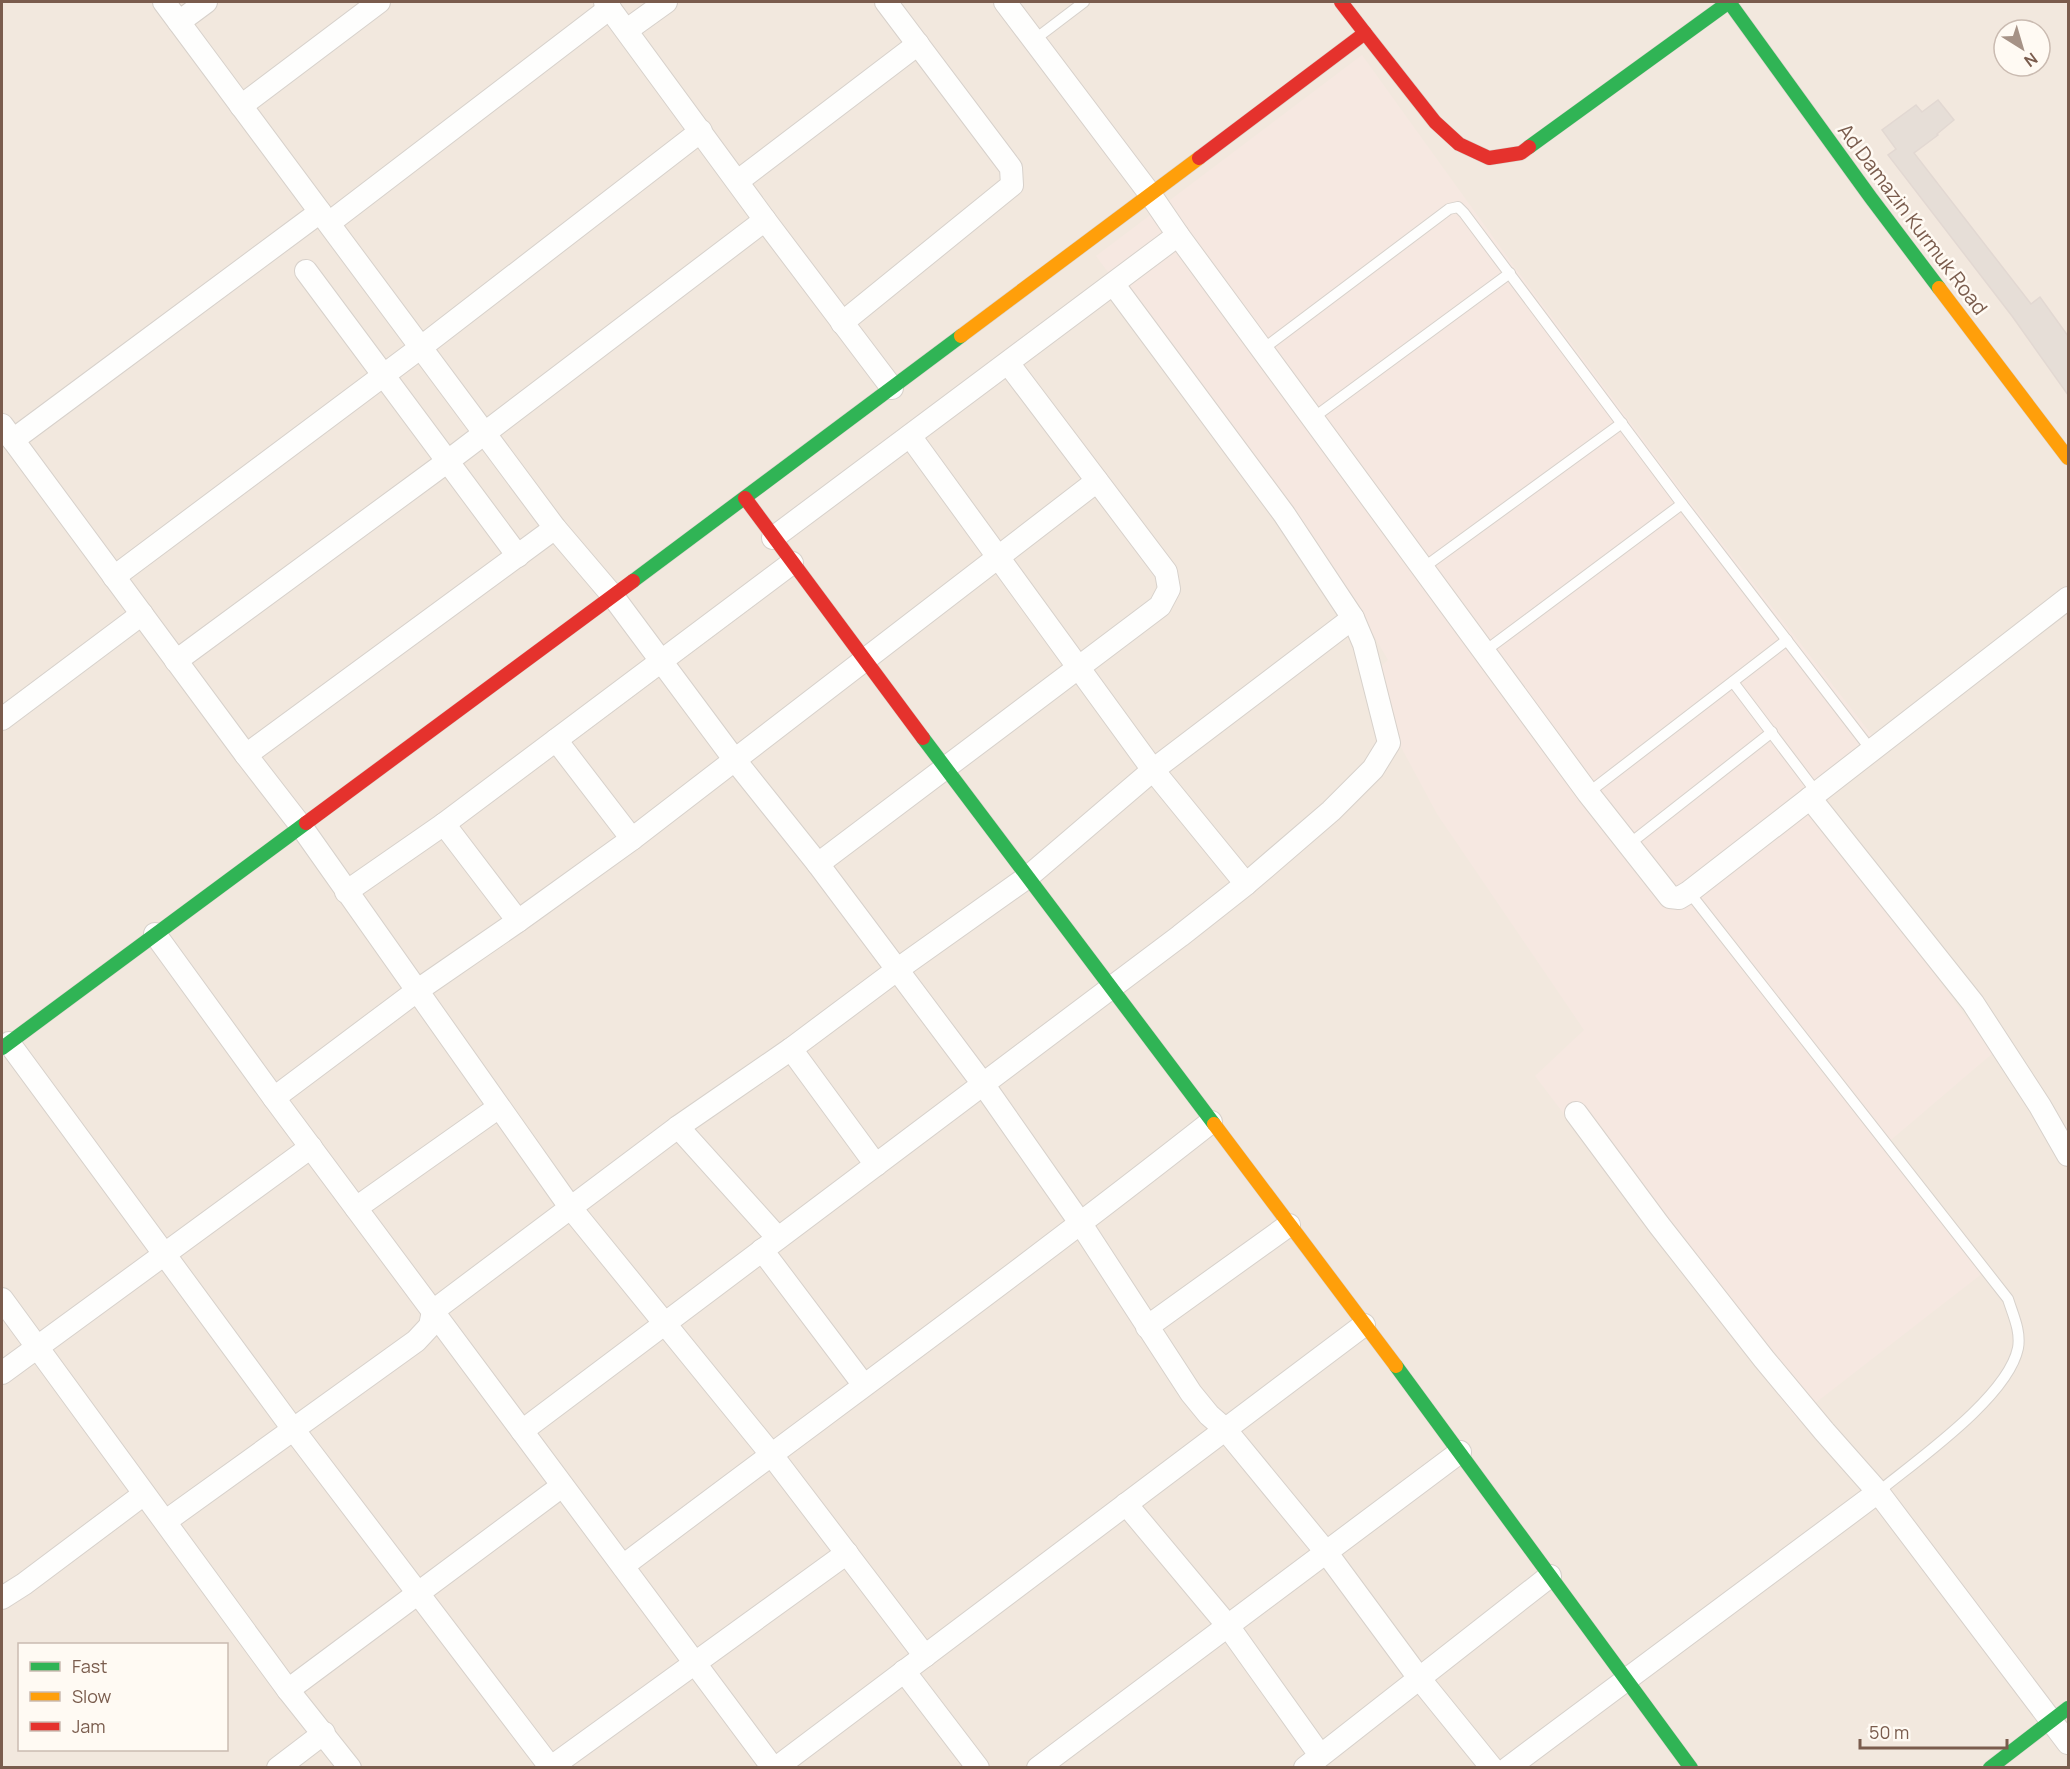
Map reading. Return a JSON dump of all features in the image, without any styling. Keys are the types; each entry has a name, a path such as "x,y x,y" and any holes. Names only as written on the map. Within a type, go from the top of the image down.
{"main road":[{"path":"1341,2 1435,122 1460,144 1489,158 1521,153 1729,2"},
{"name":"Ad Damazin Kurmuk Road","path":"1729,2 1871,198 2068,458"},
{"path":"5,1046 745,498 1365,33"},
{"path":"745,498 772,538 1029,876 1110,988 1460,1452 1691,1767"},
{"path":"1990,1767 2060,1714"}],"street":[{"path":"164,2 555,528 612,595 734,759 818,864 983,1084 1081,1224 1191,1393 1209,1415 1225,1429 1326,1552 1419,1678 1492,1767"},
{"path":"179,22 206,2"},
{"path":"241,106 380,2"},
{"path":"627,30 666,2"},
{"path":"842,323 1012,185 1011,168 886,2"},
{"path":"1005,2 1150,194 1588,793 1667,895 1675,899 1689,892 2068,598"},
{"path":"892,388 765,220 608,5 324,218 7,433 301,826 570,1207 771,1454 925,1656"},
{"path":"738,181 918,44"},
{"path":"114,577 420,348 701,131"},
{"path":"176,661 448,460 765,220"},
{"path":"772,538 1178,235"},
{"path":"306,271 518,556"},
{"path":"522,1431 1246,884 1338,804 1373,769 1389,743 1364,644 1353,618 1284,514 1114,285"},
{"path":"818,864 1160,606 1169,589 1166,572 1008,363"},
{"path":"910,436 1153,770 1246,884"},
{"path":"274,1098 418,990 632,839 1097,481"},
{"path":"246,755 555,528"},
{"path":"346,892 444,824 792,563"},
{"path":"2,719 142,615"},
{"path":"166,1521 417,1341 430,1326 433,1311 570,1207 1029,876 1153,770 1353,618"},
{"path":"555,740 632,839"},
{"path":"1813,795 1973,1004 2008,1056 2068,1155"},
{"path":"444,824 518,921"},
{"path":"155,934 562,1486 775,1767 1364,1325"},
{"path":"5,1046 165,1254 293,1429 551,1767 847,1552"},
{"path":"791,1048 876,1165"},
{"path":"357,1208 499,1107"},
{"path":"1576,1113 1659,1225 1764,1359 1878,1492 2060,1714 2068,1743"},
{"path":"622,1566 863,1384 1081,1224 1211,1122"},
{"path":"678,1127 770,1244 863,1384"},
{"path":"2,1373 311,1147"},
{"path":"1147,1328 1288,1225"},
{"path":"2,1299 288,1690 350,1767"},
{"path":"1038,1767 1460,1452"},
{"path":"288,1690 420,1594 562,1486"},
{"path":"1508,1767 1878,1492"},
{"path":"2,1598 144,1494"},
{"path":"1126,1504 1228,1626 1312,1761 1550,1576"},
{"path":"904,1671 978,1767"},
{"path":"278,1767 324,1733"}],"lane":[{"path":"1034,40 1084,2"},
{"path":"1263,349 1449,209 1458,207 1682,504 1872,750"},
{"path":"1313,418 1510,273"},
{"path":"1423,568 1622,423"},
{"path":"1485,651 1682,504"},
{"path":"1588,793 1787,640"},
{"path":"1733,682 1772,732 1813,795"},
{"path":"1628,846 1772,732"},
{"path":"1689,892 2008,1299 2018,1328 2018,1346 2013,1366 2001,1385 1947,1436 1878,1492"}],"shaded area":[{"path":"2,2 2068,2 2068,1767 2,1767"},
{"path":"1362,55 1516,269 1688,499 1874,738 1801,794 1993,1053 1891,1140 1983,1273 1796,1418 1535,1076 1584,1030 1437,814 1365,680 1388,660 1359,610 1096,256"}],"building":[{"path":"1938,100 1954,120 1914,153 2031,304 2040,297 2068,336 2068,395 2012,316 1888,155 1896,149 1882,130 1916,105 1922,112"}],"traffic: fast":[{"path":"1529,147 1729,2"},
{"path":"1729,2 1939,288"},
{"path":"633,581 961,336"},
{"path":"923,738 1214,1124"},
{"path":"2,1048 306,823"},
{"path":"1396,1366 1691,1768"},
{"path":"1990,1768 2068,1708"}],"traffic: slow":[{"path":"961,336 1199,158"},
{"path":"1939,288 2068,458"},
{"path":"1214,1124 1396,1366"}],"traffic: jam":[{"path":"1341,2 1365,33"},
{"path":"1199,158 1365,33 1435,122 1459,144 1489,158 1521,153 1529,147"},
{"path":"745,498 923,738"},
{"path":"306,823 633,581"}]}
